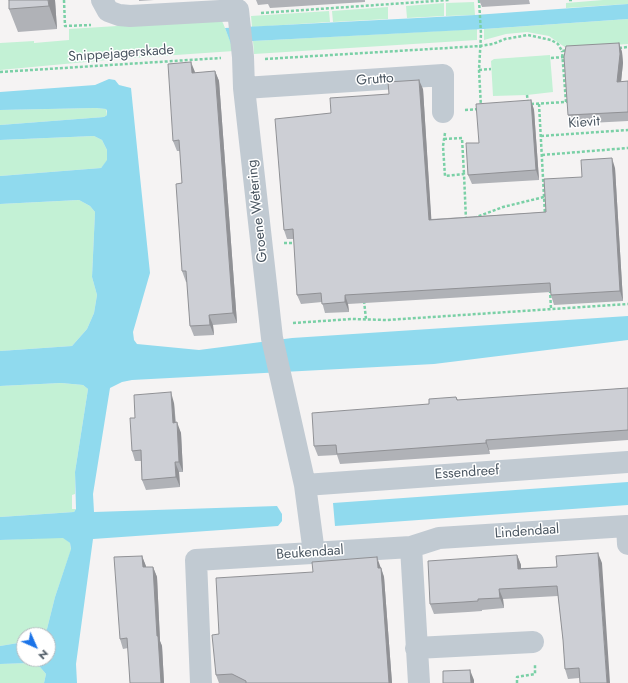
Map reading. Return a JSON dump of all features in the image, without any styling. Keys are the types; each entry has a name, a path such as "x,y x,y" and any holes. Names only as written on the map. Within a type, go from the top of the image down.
{"street":[{"path":"105,6 118,15 130,16 238,10 239,17"},
{"name":"Groene Wetering","path":"239,17 244,88 271,332 305,485 314,552"},
{"name":"Grutto","path":"244,88 443,75 443,112"},
{"name":"Essendreef","path":"305,485 628,462"},
{"name":"Lindendaal","path":"411,547 439,538 628,532"},
{"path":"411,547 419,683"},
{"name":"Beukendaal","path":"201,683 196,560 411,547"},
{"path":"416,648 533,642"}],"path":[{"path":"64,0 66,26 95,24 105,6"},
{"path":"239,17 254,13 449,0"},
{"path":"478,0 481,34 479,70 481,109"},
{"name":"Snippejagerskade","path":"0,72 480,46 493,44 505,39 528,35 551,40 558,44 562,51"},
{"path":"613,48 628,47"},
{"path":"520,105 566,102 564,57 562,51 570,50"},
{"path":"551,58 564,57"},
{"path":"479,70 491,69"},
{"path":"528,95 528,105"},
{"path":"539,104 546,220"},
{"path":"443,112 445,132 443,146 446,176 464,174"},
{"name":"Kievit","path":"541,136 628,130"},
{"path":"444,139 462,138 466,220"},
{"path":"542,154 628,148"},
{"path":"459,221 503,207 544,197"},
{"path":"262,244 299,243"},
{"path":"550,287 551,309"},
{"path":"364,298 366,319"},
{"path":"271,332 366,319 387,320 628,304"}],"green space":[{"path":"603,0 628,0 628,4 566,8 566,3"},
{"path":"474,2 475,15 446,16 446,3"},
{"path":"444,3 444,16 407,18 406,6"},
{"path":"388,7 388,19 333,22 332,11"},
{"path":"329,11 330,22 252,27 251,16"},
{"path":"628,19 628,44 566,48 549,36 527,32 506,34 484,40 484,29"},
{"path":"221,20 223,23 234,51 118,59 0,70 0,43 34,41 34,43 69,40 69,29"},
{"path":"477,29 477,40 254,54 253,41"},
{"path":"550,55 553,92 527,95 493,96 491,61 494,59"},
{"path":"106,109 107,115 104,117 0,125 0,110"},
{"path":"94,136 102,140 107,150 107,161 101,168 0,176 0,140"},
{"path":"79,200 90,206 95,212 92,277 97,295 94,313 87,329 72,346 0,351 0,204"},
{"path":"61,383 83,385 88,389 75,472 75,494 72,495 72,509 76,509 74,512 0,517 0,386"},
{"path":"63,537 70,543 71,550 55,597 48,627 16,627 16,643 0,646 0,540"},
{"path":"16,663 16,667 40,667 46,674 44,683 0,683 0,664"}],"water":[{"path":"628,4 628,19 484,29 253,41 231,44 225,28 475,15"},
{"path":"109,79 115,80 119,85 131,88 150,273 133,332 134,340 137,344 199,350 292,338 628,316 628,340 434,364 132,380 122,382 110,388 93,494 94,512 277,506 282,514 282,521 278,526 93,539 76,664 77,683 44,683 46,674 40,667 56,667 56,627 48,627 55,597 71,549 70,543 63,538 0,540 0,517 74,512 76,509 75,472 88,389 83,385 61,383 0,386 0,351 72,346 87,329 94,313 97,295 92,277 95,212 90,206 79,200 0,204 0,176 101,168 107,160 107,150 102,140 94,136 0,140 0,125 104,117 107,115 107,111 106,109 96,108 0,110 0,92 95,85"},
{"path":"628,482 628,505 335,526 333,503"},
{"path":"16,643 16,663 0,664 0,646"}],"building":[{"path":"9,0 48,0 49,6 9,9"},
{"path":"619,43 620,54 617,82 628,81 628,112 568,115 564,57 566,46"},
{"path":"191,62 192,73 215,71 233,313 209,315 210,325 190,326 186,271 182,271 176,184 182,183 179,140 173,141 168,64"},
{"path":"419,80 429,220 546,212 544,179 582,177 581,160 612,158 620,291 551,295 550,283 345,295 345,302 322,304 321,293 297,295 293,229 284,230 275,119 331,113 330,98 389,94 388,82"},
{"path":"531,100 536,170 468,175 466,143 479,143 476,104"},
{"path":"628,388 628,430 486,440 486,443 337,454 336,445 314,446 312,413 429,404 429,399 456,397 457,400"},
{"path":"171,392 173,423 177,422 179,462 175,462 176,477 142,480 141,450 132,451 130,418 135,418 134,395"},
{"path":"598,553 607,683 580,683 579,668 565,669 557,586 499,589 500,598 430,604 428,561 517,555 518,569 557,567 556,556"},
{"path":"142,556 143,567 153,567 161,683 130,683 127,638 120,639 114,557"},
{"path":"377,557 378,568 381,568 389,683 246,683 246,681 232,674 216,675 212,635 219,634 216,578 313,572 312,562"},
{"path":"470,670 471,683 443,683 443,671"}]}
